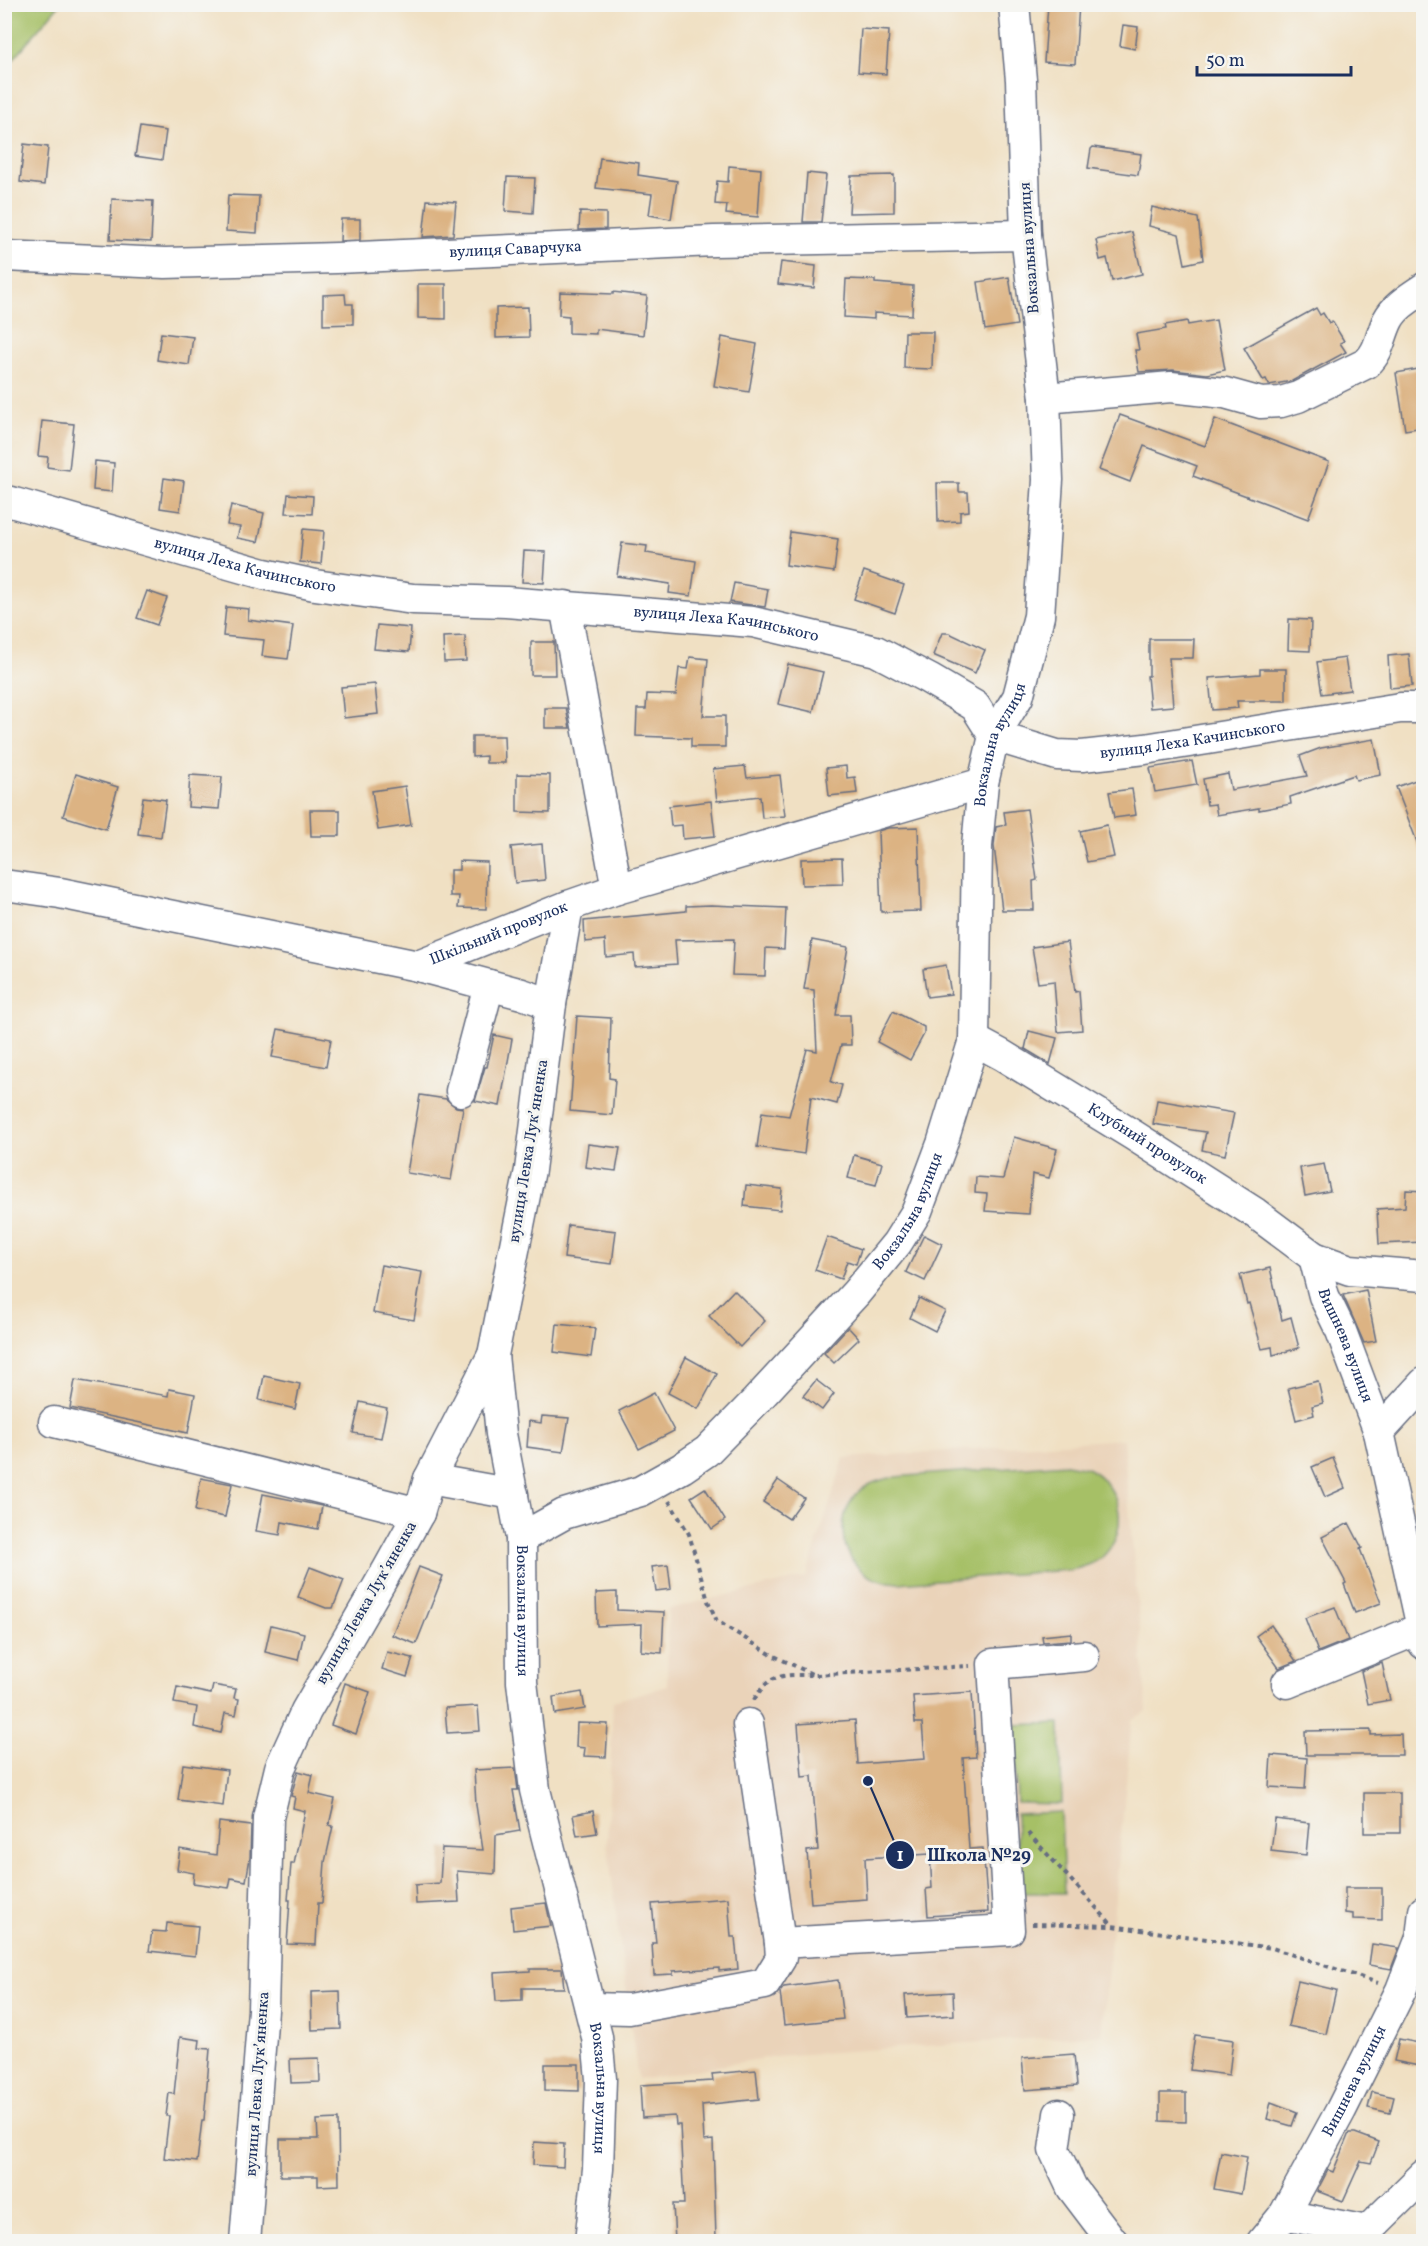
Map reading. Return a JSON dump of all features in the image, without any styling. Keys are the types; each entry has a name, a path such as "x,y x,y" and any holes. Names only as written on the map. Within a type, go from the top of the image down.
{"street":[{"name":"Вокзальна вулиця","path":"590,2241 598,2169 601,2079 597,2037 535,1790 522,1682 521,1538 564,1514 641,1491 707,1451 856,1293 897,1243 917,1211 928,1186 974,1040 977,846 983,783 994,736 1018,697 1039,616 1048,480 1045,398 1026,235 1021,80 1014,4"},
{"name":"вулиця Саварчука","path":"4,256 165,263 337,258 714,241 1026,235"},
{"path":"1045,398 1171,387 1225,393 1261,404 1281,402 1298,397 1367,363 1376,355 1388,320 1397,307 1424,288"},
{"name":"вулиця Леха Качинського","path":"4,500 264,574 315,585 413,598 565,606 753,622 876,651 975,706 994,736 1057,755 1082,756 1145,749 1400,708 1424,708"},
{"path":"565,606 617,889"},
{"name":"Шкільний провулок","path":"4,885 60,893 418,966 568,906 617,889 983,783"},
{"name":"вулиця Левка Лукʼяненка","path":"245,2241 263,2010 268,1818 280,1768 306,1711 418,1513 429,1479 493,1354 530,1170 551,1004 568,906"},
{"path":"418,966 551,1004"},
{"path":"460,1091 489,985"},
{"name":"Клубний провулок","path":"974,1040 1072,1097 1236,1201 1314,1257 1350,1270 1424,1276"},
{"name":"Вишнева вулиця","path":"1314,1257 1324,1296 1341,1331 1379,1432 1423,1636"},
{"path":"493,1354 501,1434 521,1538"},
{"path":"1379,1432 1419,1397"},
{"path":"54,1422 418,1513"},
{"path":"429,1479 513,1494"},
{"path":"1287,1683 1423,1636"},
{"path":"780,1943 1008,1930 993,1664 1084,1656"},
{"path":"591,2008 629,2009 765,1984 781,1958 748,1724"},
{"name":"Вишнева вулиця","path":"1262,2241 1284,2215 1341,2110 1401,1990 1423,1930"},
{"path":"1059,2114 1054,2150 1072,2188 1113,2241"},
{"path":"1284,2215 1369,2236 1424,2175"}],"path":[{"path":"657,1483 689,1534 708,1601 717,1621 772,1655 814,1675"},
{"path":"748,1724 754,1699 765,1683 783,1675 993,1664"},
{"path":"1001,1803 1112,1926"},
{"path":"1008,1923 1112,1926 1272,1948 1401,1990"}],"shaded area":[{"path":"1123,1439 1147,1711 1132,1720 1102,2034 776,2056 638,2080 607,1842 613,1701 667,1686 668,1609 806,1577 844,1458"}],"green space":[{"path":"4,5 59,5 5,69"},
{"path":"1066,1464 1089,1469 1099,1476 1108,1485 1118,1506 1118,1530 1114,1541 1103,1556 1090,1564 1070,1570 898,1583 878,1580 864,1572 848,1553 843,1529 849,1505 857,1494 874,1482 894,1477"},
{"path":"1060,1723 1062,1804 1017,1803 1014,1725"},
{"path":"1061,1812 1064,1893 1019,1893 1016,1814"}],"building":[{"path":"1048,4 1079,4 1075,64 1044,62"},
{"path":"1123,25 1138,27 1135,49 1120,46"},
{"path":"861,29 889,31 886,74 858,72"},
{"path":"140,127 166,131 162,160 135,156"},
{"path":"24,144 48,147 44,185 20,182"},
{"path":"1093,147 1141,154 1138,175 1088,168"},
{"path":"600,158 639,163 638,175 677,181 671,219 649,215 652,194 596,188"},
{"path":"729,166 761,169 758,217 726,214 727,205 715,204 717,181 728,182"},
{"path":"807,173 826,175 821,222 803,222"},
{"path":"894,175 894,212 849,213 851,176"},
{"path":"507,177 535,178 533,213 505,211"},
{"path":"228,195 259,196 257,233 226,231"},
{"path":"112,199 153,201 151,242 110,240"},
{"path":"427,200 456,202 453,235 423,237"},
{"path":"1152,207 1198,218 1203,260 1185,264 1179,234 1149,226"},
{"path":"580,212 606,213 606,229 579,230"},
{"path":"341,219 360,219 360,240 340,241"},
{"path":"1132,232 1142,274 1112,281 1107,258 1100,260 1096,240"},
{"path":"781,262 816,266 814,288 778,284"},
{"path":"1009,277 1017,325 985,330 978,282"},
{"path":"846,279 875,280 875,283 913,286 912,315 874,313 874,319 844,317"},
{"path":"418,284 446,284 446,319 418,318"},
{"path":"560,292 613,294 613,292 647,296 643,335 596,329 596,334 569,333 569,316 559,315"},
{"path":"345,294 346,304 353,304 353,324 323,325 323,295"},
{"path":"528,307 529,337 496,338 496,308"},
{"path":"1316,308 1320,315 1323,313 1329,323 1332,321 1344,341 1340,343 1346,352 1292,381 1269,385 1266,379 1263,380 1244,348"},
{"path":"1216,320 1225,370 1207,374 1173,370 1139,372 1135,350 1139,350 1136,334 1166,329 1165,325 1187,321 1188,325"},
{"path":"905,332 933,332 932,369 904,368"},
{"path":"161,333 193,337 189,365 157,360"},
{"path":"722,337 757,344 749,392 714,386"},
{"path":"1424,368 1424,427 1405,430 1396,373"},
{"path":"1120,415 1205,446 1215,419 1329,462 1308,519 1193,476 1197,466 1144,446 1130,482 1099,470"},
{"path":"42,421 74,424 69,470 47,467 48,457 38,456"},
{"path":"95,461 114,463 112,492 93,490"},
{"path":"164,478 184,481 180,511 160,508"},
{"path":"937,483 959,483 959,492 968,492 969,511 960,512 960,521 938,522"},
{"path":"288,494 313,496 312,514 286,513"},
{"path":"231,505 264,513 258,542 237,538 240,527 227,525"},
{"path":"303,529 324,531 321,564 300,562"},
{"path":"790,532 838,539 834,572 786,565"},
{"path":"622,543 647,546 646,553 696,561 691,596 669,593 670,584 617,576"},
{"path":"524,551 546,552 544,583 522,582"},
{"path":"864,571 904,585 895,613 854,599"},
{"path":"734,583 768,589 765,607 730,602"},
{"path":"147,591 167,598 157,625 137,618"},
{"path":"226,607 249,609 248,620 293,626 288,659 262,656 264,640 223,636"},
{"path":"1289,619 1311,620 1310,651 1288,650"},
{"path":"377,625 411,628 409,652 374,649"},
{"path":"942,633 949,633 985,650 975,673 933,655"},
{"path":"465,636 466,661 444,662 443,637"},
{"path":"1149,639 1194,639 1193,658 1169,658 1173,706 1150,708 1147,676 1149,676"},
{"path":"531,642 554,642 555,675 531,675"},
{"path":"1409,654 1412,686 1390,688 1388,656"},
{"path":"690,657 708,659 703,716 725,716 725,747 691,747 691,738 636,736 637,709 646,709 647,694 676,695 679,668 688,669"},
{"path":"1345,658 1350,690 1322,694 1317,662"},
{"path":"788,664 823,672 813,712 778,704"},
{"path":"1260,669 1286,669 1286,701 1237,701 1238,708 1212,710 1209,678 1260,674"},
{"path":"375,684 378,714 344,718 341,687"},
{"path":"545,708 566,708 570,728 545,728"},
{"path":"472,736 504,736 505,763 486,763 486,756 472,757"},
{"path":"1374,739 1381,775 1356,780 1354,775 1290,797 1291,804 1259,810 1259,808 1217,815 1215,804 1207,805 1203,779 1228,774 1231,790 1307,776 1300,756 1321,748"},
{"path":"1192,761 1197,785 1155,792 1150,768"},
{"path":"745,766 747,778 780,775 785,816 762,818 760,796 717,801 713,769"},
{"path":"846,766 847,778 855,777 857,793 829,796 826,768"},
{"path":"76,774 118,787 106,829 63,816"},
{"path":"517,774 550,775 550,813 517,812"},
{"path":"190,775 222,777 219,809 188,807"},
{"path":"1424,777 1424,855 1422,855 1396,787"},
{"path":"405,786 411,825 378,830 372,791"},
{"path":"1132,789 1136,815 1114,818 1109,792"},
{"path":"143,797 166,800 161,837 138,834"},
{"path":"711,801 715,836 683,839 682,825 671,826 669,806"},
{"path":"1027,809 1037,880 1033,881 1034,910 1002,910 994,846 996,827 1006,825 1004,812"},
{"path":"310,810 340,810 340,836 311,836"},
{"path":"1107,825 1114,857 1087,862 1080,831"},
{"path":"918,827 921,911 881,912 878,831 888,828"},
{"path":"542,844 545,880 515,883 511,847"},
{"path":"842,858 843,884 802,885 801,859"},
{"path":"459,861 487,862 486,909 458,908 459,896 450,896 450,870 459,870"},
{"path":"686,906 786,908 784,949 766,948 765,976 732,975 734,939 675,940 677,964 635,967 634,954 606,957 605,940 585,942 584,921 686,911"},
{"path":"812,940 848,947 836,1015 850,1015 851,1045 841,1045 831,1082 842,1085 837,1104 811,1097 804,1154 757,1147 762,1112 789,1116 807,1049 817,1051 814,990 804,989"},
{"path":"1068,942 1075,992 1079,991 1082,1030 1058,1032 1054,981 1038,983 1032,947"},
{"path":"946,965 951,994 927,997 923,969"},
{"path":"893,1011 924,1027 924,1034 910,1060 877,1042"},
{"path":"577,1016 611,1018 609,1078 615,1079 612,1115 570,1111"},
{"path":"278,1029 331,1039 326,1067 272,1057"},
{"path":"1029,1031 1057,1038 1050,1064 1025,1049"},
{"path":"494,1035 512,1039 500,1106 475,1101 485,1067 487,1067"},
{"path":"420,1095 446,1099 456,1107 463,1108 451,1180 407,1173"},
{"path":"1157,1100 1234,1113 1225,1155 1202,1150 1206,1132 1153,1124"},
{"path":"1014,1137 1057,1149 1049,1178 1032,1174 1029,1214 985,1211 987,1194 975,1193 976,1177 1003,1179"},
{"path":"588,1144 620,1148 616,1171 585,1167"},
{"path":"854,1155 882,1163 876,1185 848,1178"},
{"path":"1324,1164 1330,1191 1305,1196 1300,1168"},
{"path":"746,1185 782,1189 780,1210 744,1206"},
{"path":"1406,1190 1424,1191 1424,1242 1379,1244 1377,1209 1405,1207"},
{"path":"568,1225 616,1231 612,1264 564,1258"},
{"path":"924,1235 942,1244 925,1281 906,1272"},
{"path":"827,1237 861,1249 856,1264 847,1261 841,1279 815,1270"},
{"path":"381,1265 422,1272 414,1320 373,1313"},
{"path":"1270,1268 1282,1320 1291,1317 1299,1348 1273,1355 1272,1347 1262,1349 1240,1275"},
{"path":"734,1290 765,1321 740,1347 709,1316"},
{"path":"1366,1290 1376,1341 1364,1343 1343,1295"},
{"path":"919,1298 945,1311 935,1331 910,1318"},
{"path":"557,1324 595,1328 591,1357 554,1352"},
{"path":"848,1327 859,1339 834,1363 824,1353"},
{"path":"686,1357 717,1374 698,1409 668,1393"},
{"path":"264,1376 300,1384 295,1409 259,1400"},
{"path":"75,1380 168,1396 169,1389 195,1394 188,1433 70,1408"},
{"path":"816,1380 834,1394 822,1410 803,1396"},
{"path":"1318,1381 1323,1403 1312,1406 1314,1415 1296,1420 1288,1388"},
{"path":"654,1393 674,1431 639,1449 619,1411"},
{"path":"360,1402 387,1408 381,1438 353,1433"},
{"path":"542,1416 569,1418 563,1452 527,1447 529,1421 541,1423"},
{"path":"1333,1458 1345,1488 1325,1497 1312,1467"},
{"path":"201,1478 232,1484 225,1517 195,1511"},
{"path":"778,1480 804,1498 789,1519 763,1502"},
{"path":"705,1488 725,1520 712,1529 691,1497"},
{"path":"263,1494 322,1506 318,1529 282,1522 280,1535 256,1531"},
{"path":"1349,1523 1362,1548 1360,1549 1381,1603 1355,1613 1344,1584 1346,1583 1322,1537"},
{"path":"668,1565 671,1589 656,1591 652,1567"},
{"path":"310,1567 344,1580 333,1608 326,1608 298,1597"},
{"path":"419,1567 443,1576 416,1644 392,1635"},
{"path":"617,1592 617,1610 664,1612 662,1653 641,1651 642,1624 597,1626 596,1593"},
{"path":"1335,1607 1348,1640 1318,1652 1305,1618"},
{"path":"271,1625 304,1633 298,1660 265,1652"},
{"path":"1271,1625 1296,1661 1279,1668 1256,1636"},
{"path":"1071,1633 1071,1640 1043,1642 1042,1636"},
{"path":"387,1652 413,1658 407,1677 382,1669"},
{"path":"1382,1663 1390,1700 1368,1704 1361,1671"},
{"path":"345,1683 370,1692 356,1734 331,1725"},
{"path":"213,1685 236,1689 234,1698 239,1699 236,1715 225,1713 221,1733 194,1727 197,1707 174,1703 177,1687 211,1694"},
{"path":"582,1692 585,1709 555,1714 553,1697"},
{"path":"972,1692 976,1757 963,1758 969,1849 983,1848 988,1912 928,1916 926,1889 932,1888 930,1854 865,1858 867,1899 811,1903 807,1851 818,1850 812,1776 802,1777 798,1724 855,1720 858,1764 925,1759 922,1723 915,1723 913,1696"},
{"path":"478,1706 480,1731 447,1733 445,1708"},
{"path":"577,1723 608,1724 606,1757 584,1756 585,1748 576,1747"},
{"path":"1371,1730 1371,1735 1401,1734 1402,1755 1306,1755 1305,1731"},
{"path":"1271,1755 1307,1758 1305,1789 1269,1787"},
{"path":"183,1764 227,1770 223,1806 178,1800"},
{"path":"515,1768 518,1790 513,1790 520,1831 496,1835 495,1874 457,1871 459,1902 416,1904 415,1885 440,1883 442,1848 483,1850 476,1805 474,1770"},
{"path":"298,1771 313,1775 309,1793 335,1799 329,1825 333,1826 325,1862 322,1903 318,1903 316,1945 287,1944 291,1864 294,1864 305,1811 293,1808 295,1797 291,1796"},
{"path":"1364,1793 1400,1793 1400,1833 1364,1833"},
{"path":"593,1811 597,1833 577,1836 573,1815"},
{"path":"1275,1819 1309,1823 1306,1855 1271,1851"},
{"path":"219,1822 251,1826 250,1858 246,1881 231,1878 229,1888 193,1883 194,1873 177,1870 180,1849 216,1855"},
{"path":"1345,1888 1382,1888 1382,1920 1353,1919 1353,1914 1345,1913"},
{"path":"728,1898 731,1937 735,1937 738,1969 673,1971 673,1974 654,1975 652,1943 656,1943 652,1904"},
{"path":"546,1903 551,1926 513,1930 511,1907"},
{"path":"167,1923 198,1926 195,1956 149,1951 152,1931 166,1932"},
{"path":"1372,1944 1399,1948 1391,1969 1369,1965"},
{"path":"530,1969 562,1969 564,1988 522,1988 522,2000 496,2001 494,1973 530,1971"},
{"path":"838,1980 843,2019 784,2025 780,1992 784,1987"},
{"path":"1298,1981 1336,1990 1326,2034 1288,2026"},
{"path":"340,1991 341,2029 312,2030 311,1992"},
{"path":"953,1992 954,2015 907,2018 905,1995"},
{"path":"1195,2035 1233,2040 1229,2075 1190,2070"},
{"path":"180,2037 200,2040 199,2048 210,2049 204,2120 202,2120 197,2162 164,2158 169,2093 174,2094"},
{"path":"1399,2039 1424,2044 1424,2067 1394,2061"},
{"path":"1074,2054 1077,2086 1025,2090 1022,2058"},
{"path":"319,2058 320,2082 291,2083 290,2059"},
{"path":"545,2064 579,2064 579,2091 545,2090"},
{"path":"756,2070 759,2099 702,2105 704,2141 713,2140 716,2239 675,2241 673,2204 684,2204 680,2125 676,2125 675,2116 642,2118 640,2085 713,2081 712,2074"},
{"path":"1372,2092 1394,2097 1390,2113 1368,2108"},
{"path":"1160,2093 1186,2093 1186,2122 1160,2121"},
{"path":"1271,2102 1297,2112 1292,2126 1267,2119"},
{"path":"338,2119 339,2185 318,2186 318,2176 280,2176 280,2139 318,2139 317,2120"},
{"path":"1349,2133 1379,2142 1371,2163 1361,2161 1343,2201 1317,2191 1328,2170 1333,2172"},
{"path":"534,2142 564,2144 563,2167 533,2165"},
{"path":"1221,2152 1247,2157 1241,2194 1214,2189"}],"place":[{"name":"Школа №29","path":"868,1781"}]}
